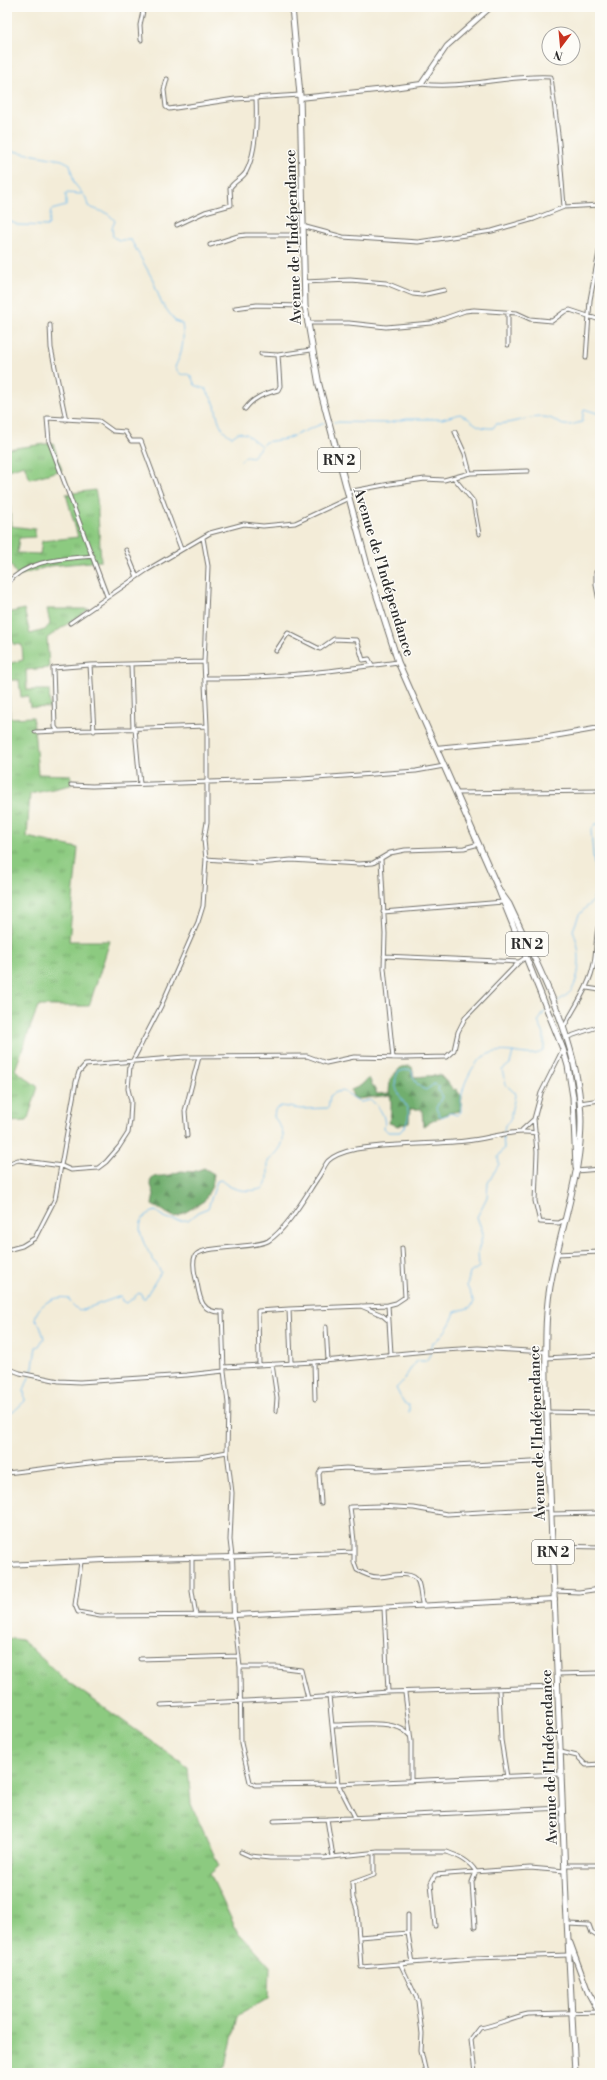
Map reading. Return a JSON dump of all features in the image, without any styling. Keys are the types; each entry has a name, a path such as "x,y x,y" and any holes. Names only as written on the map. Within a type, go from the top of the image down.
{"main road":[{"name":"Avenue de l'Indépendance","path":"292,7 300,97 302,235 305,306 319,385 383,620 398,662 444,766 458,793 563,1049 568,1066 573,1097 576,1169"},
{"name":"Avenue de l'Indépendance","path":"498,888 509,904 564,1027 576,1068 580,1103 580,1149 556,1254 548,1298 546,1355 562,1808 569,1941"},
{"name":"RN 2","path":"569,1941 575,2073"},
{"path":"569,1941 588,1992 599,2013"}],"street":[{"path":"141,40 140,25 144,7"},
{"path":"421,84 446,46 491,7"},
{"path":"166,79 164,90 166,107 169,109 215,102 256,98 300,97 386,89 421,84 432,85 526,76 551,77 559,143 564,207"},
{"path":"177,225 205,212 231,204 230,188 246,172 252,150 256,123 256,98"},
{"path":"302,226 343,237 418,242 499,229 534,219 564,207 599,205 600,226"},
{"path":"210,246 238,236 246,235 302,235"},
{"path":"586,358 591,317 590,300 600,247"},
{"path":"304,282 350,280 386,283 413,294 422,295 444,290"},
{"path":"235,308 257,305 305,306"},
{"path":"307,323 349,323 386,328 431,323 465,311 474,310 517,313 530,319 552,321 564,312 570,310 600,320"},
{"path":"508,313 508,345"},
{"path":"50,326 51,348 66,420"},
{"path":"261,354 278,355 312,350"},
{"path":"245,409 251,401 261,395 278,390 280,386 278,355"},
{"path":"108,596 76,517 49,441 47,418 99,421 113,431 125,432 131,441 141,441 180,549"},
{"path":"455,432 465,454 470,473"},
{"path":"347,492 390,484 454,478 470,473 528,471"},
{"path":"454,478 472,501 480,534"},
{"path":"70,623 137,576 180,549 210,533 244,524 263,526 295,523 349,498"},
{"path":"7,1164 18,1160 62,1166 77,1170 98,1168 106,1162 124,1140 128,1133 130,1120 131,1101 128,1089 128,1078 130,1066 161,1006 198,922 203,906 206,859 204,840 206,822 207,726 206,678 204,662 208,566 203,538"},
{"path":"126,550 137,576"},
{"path":"7,584 16,574 38,564 93,556"},
{"path":"600,571 596,572 596,585 600,606"},
{"path":"276,651 288,632 320,649 334,639 357,640 363,660 369,660 372,665"},
{"path":"58,731 55,728 53,668 90,665 204,662"},
{"path":"206,678 252,678 307,674 398,662"},
{"path":"90,665 94,730"},
{"path":"131,665 134,729 140,784"},
{"path":"35,732 207,726"},
{"path":"436,748 548,736 600,728"},
{"path":"71,784 92,786 206,783 368,775 416,771 444,766"},
{"path":"458,793 600,791"},
{"path":"206,859 260,863 291,860 353,864 373,863 390,853 405,850 464,848 479,844"},
{"path":"380,859 384,956 393,1058"},
{"path":"383,912 503,902"},
{"path":"564,1027 587,988 594,961 595,943 600,920"},
{"path":"384,956 460,958 519,962"},
{"path":"7,1250 22,1246 36,1238 54,1199 62,1166 75,1090 82,1067 92,1064 133,1060 199,1057 307,1056 326,1063 354,1057 435,1057 451,1054 462,1022 519,962 525,958"},
{"path":"587,988 600,990"},
{"path":"568,1038 600,1026"},
{"path":"563,1049 541,1093 534,1119 536,1133 535,1201 538,1221 547,1224 559,1223 565,1219"},
{"path":"187,1136 185,1110 199,1057"},
{"path":"580,1103 600,1100"},
{"path":"522,1130 534,1119"},
{"path":"536,1133 522,1130 465,1141 371,1148 346,1152 328,1162 284,1225 268,1241 252,1246 214,1249 198,1252 194,1261 200,1300 204,1308 209,1311 222,1312 224,1369 228,1403 227,1452 232,1493 230,1540 234,1615 240,1667 240,1743 250,1782 260,1785 338,1784 561,1774"},
{"path":"576,1169 600,1168"},
{"path":"259,1364 258,1311 360,1305 388,1305 396,1303 405,1297 402,1248"},
{"path":"556,1254 600,1252"},
{"path":"360,1305 378,1313 389,1321"},
{"path":"388,1305 391,1354"},
{"path":"290,1309 291,1362"},
{"path":"326,1327 328,1360"},
{"path":"7,1368 20,1374 59,1381 80,1382 187,1375 259,1364 314,1362 391,1354 478,1348 546,1355 600,1354"},
{"path":"314,1362 315,1399"},
{"path":"272,1364 277,1398 276,1411"},
{"path":"547,1412 600,1413"},
{"path":"7,1474 106,1461 200,1457 227,1452"},
{"path":"321,1503 319,1474 321,1470 346,1468 377,1470 550,1461"},
{"path":"423,1607 418,1582 414,1577 407,1574 393,1577 367,1575 357,1570 354,1562 350,1508 378,1506 414,1508 448,1514 551,1508"},
{"path":"551,1514 600,1513"},
{"path":"553,1546 600,1548"},
{"path":"7,1566 192,1557 232,1557 354,1552"},
{"path":"192,1557 192,1591 196,1616"},
{"path":"81,1562 75,1605 78,1612 100,1616 234,1615 555,1600"},
{"path":"555,1591 579,1592 600,1589"},
{"path":"384,1608 388,1692"},
{"path":"140,1659 239,1656"},
{"path":"240,1667 277,1667 301,1670 308,1698"},
{"path":"557,1674 600,1673"},
{"path":"161,1705 240,1702 388,1692 558,1686"},
{"path":"499,1689 501,1740 508,1777"},
{"path":"405,1692 410,1736 411,1781"},
{"path":"329,1696 338,1784 354,1817"},
{"path":"333,1725 384,1724 403,1729 410,1736"},
{"path":"560,1752 577,1756 586,1765 600,1764"},
{"path":"274,1821 562,1808"},
{"path":"327,1819 333,1857"},
{"path":"241,1852 259,1857 333,1857 374,1853 447,1852 467,1861 476,1872"},
{"path":"374,1853 374,1875 352,1883 361,1967 402,1965 474,1958 569,1955"},
{"path":"435,1926 432,1883 435,1875 530,1868 565,1868 600,1865"},
{"path":"475,1927 472,1882 476,1872"},
{"path":"408,1915 408,1933 413,1963"},
{"path":"568,1924 589,1925 592,1933 600,1938"},
{"path":"358,1937 408,1933"},
{"path":"402,1965 418,2001 421,2051 426,2073"},
{"path":"475,2073 470,2040 480,2028 503,2023 518,2016 599,2013"}],"green space":[{"path":"53,443 62,470 30,479 24,465 8,470 11,526 35,529 35,537 19,538 17,553 40,554 42,541 78,537 66,494 95,490 97,499 101,561 50,566 17,576 11,565 7,566 7,449"},
{"path":"24,609 30,634 45,630 50,624 47,609 89,609 47,638 49,668 26,670 27,690 49,690 50,708 30,707 28,696 21,697 19,680 7,680 7,664 23,660 22,645 13,644 8,613"},
{"path":"7,694 9,694 10,718 33,717 38,774 71,775 71,785 30,794 27,837 78,848 69,941 110,941 89,1006 38,1006 15,1070 38,1087 27,1121 7,1122"},
{"path":"401,1067 412,1067 414,1077 440,1075 454,1090 456,1089 462,1097 460,1111 448,1113 423,1126 422,1109 410,1109 409,1122 398,1126 389,1123 391,1109 390,1095 358,1099 353,1097 351,1090 360,1086 369,1078 377,1094 389,1093 390,1079"},
{"path":"204,1168 214,1174 212,1186 204,1201 179,1216 174,1217 152,1205 154,1194 150,1182 153,1177 170,1175 181,1171 193,1172"},
{"path":"7,1638 22,1640 64,1679 188,1767 191,1804 219,1866 210,1874 237,1931 270,1966 269,1998 237,2016 226,2066 216,2073 7,2073"}],"waterway":[{"path":"7,150 62,160 70,164 74,183 86,198 88,206 112,217 115,221 112,228 113,237 119,240 131,240 153,280 161,302 175,321 182,324 182,346 175,367 181,374 191,376 195,385 206,389 215,405 220,423 228,434 232,437 239,432 246,434 260,445"},
{"path":"7,220 18,225 47,226 49,224 51,210 66,206 66,193 81,194"},
{"path":"334,422 388,423 407,419 442,419 460,414 482,427 493,428 496,424 542,417 552,419 564,425 571,425 582,422 584,409 600,414"},
{"path":"241,460 246,456 252,457 265,442 286,439 324,423"},
{"path":"557,1002 572,990 578,973 579,959 573,930 579,915 593,900 596,889 591,830 595,824 600,824"},
{"path":"7,1414 13,1412 25,1401 24,1390 33,1367 36,1347 39,1346 44,1338 40,1325 35,1320 36,1315 42,1306 47,1302 63,1297 68,1298 79,1311 121,1296 122,1301 127,1303 139,1293 142,1295 142,1298 145,1298 161,1272 142,1239 140,1230 141,1222 146,1216 156,1211 159,1214 171,1219 188,1220 198,1212 208,1208 217,1181 221,1180 230,1187 247,1191 264,1188 268,1178 268,1161 274,1156 282,1145 283,1140 282,1129 274,1117 275,1110 281,1106 301,1109 328,1108 330,1096 339,1091 343,1091 361,1102 370,1100 373,1102 382,1112 385,1124 384,1128 388,1132 400,1132 407,1122 408,1115 407,1108 396,1089 395,1081 398,1072 408,1069 412,1071 416,1083 423,1089 426,1090 434,1084 439,1086 438,1090 442,1097 436,1108 439,1115 442,1117 450,1113 457,1115 461,1112 462,1092 470,1073 479,1061 488,1054 498,1052 537,1054 544,1050 544,1034 538,1022 545,1011"},
{"path":"504,1132 505,1125 511,1119 515,1093 506,1085 502,1070 510,1064 513,1052"},
{"path":"430,1349 432,1344 446,1330 455,1312 471,1307 474,1302 467,1286 470,1273 479,1267 478,1252 483,1233 477,1217 487,1197 488,1183 499,1164 498,1157 504,1148 503,1136"},
{"path":"409,1412 409,1406 403,1402 396,1388 416,1361 426,1361 431,1353"}]}
